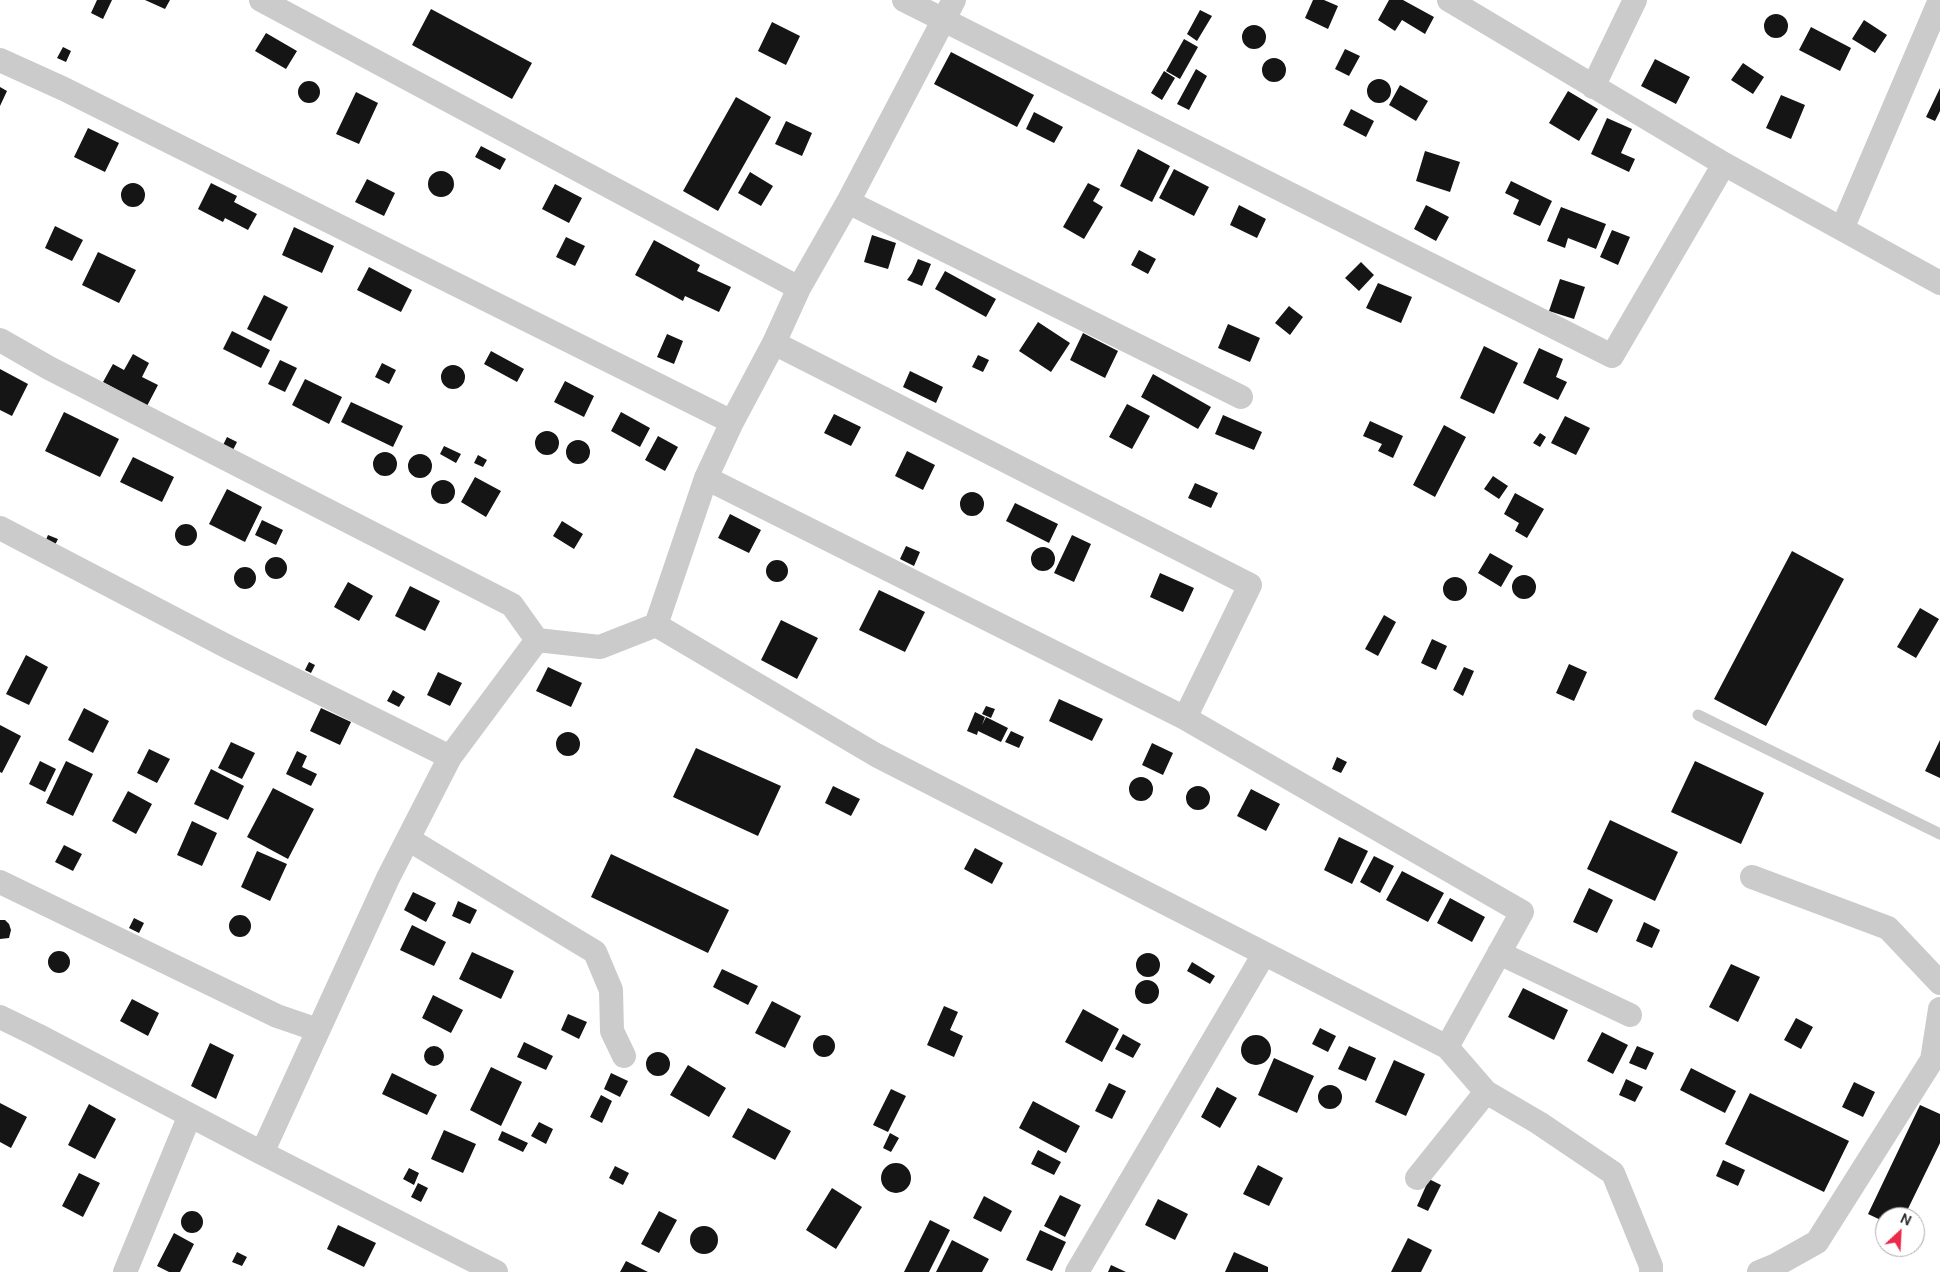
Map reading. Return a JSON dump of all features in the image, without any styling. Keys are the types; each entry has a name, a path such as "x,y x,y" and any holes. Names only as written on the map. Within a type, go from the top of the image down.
{"street":[{"path":"261,0 799,288"},
{"path":"904,0 948,9 1612,356 1724,164"},
{"path":"1449,0 1724,164 1940,283"},
{"path":"1592,87 1635,0"},
{"path":"1842,229 1940,0"},
{"path":"656,626 706,478 732,422 774,343 799,288 848,202 948,9"},
{"path":"0,60 64,89 732,422"},
{"path":"848,202 1241,397"},
{"path":"0,340 49,368 512,605 537,640 600,647 656,626"},
{"path":"774,343 1250,585 1184,718"},
{"path":"706,478 1184,718 1522,912 1447,1048"},
{"path":"0,528 228,647 450,757"},
{"path":"656,626 876,755 1447,1048 1486,1092 1539,1123 1613,1173 1651,1266 1651,1272"},
{"path":"262,1153 388,878 450,757 537,640"},
{"path":"408,839 595,952 611,990 612,1031 624,1056"},
{"path":"1752,877 1888,928 1940,983"},
{"path":"0,882 277,1016 318,1030"},
{"path":"1499,953 1630,1015"},
{"path":"1077,1272 1264,954"},
{"path":"1758,1272 1776,1265 1817,1242 1932,1060 1940,1009"},
{"path":"0,1017 496,1272"},
{"path":"1417,1178 1486,1092"},
{"path":"125,1272 190,1115"}],"lane":[{"path":"1698,715 1940,834"}],"building":[{"path":"97,0 112,0 103,19 91,13"},
{"path":"145,0 170,0 165,9"},
{"path":"1313,0 1324,0 1338,6 1328,29 1305,18"},
{"path":"1389,0 1403,0 1434,17 1425,34 1402,20 1395,31 1378,20"},
{"path":"431,9 532,63 512,99 412,45"},
{"path":"1200,10 1212,16 1197,41 1187,34"},
{"path":"1776,14 1785,17 1788,26 1785,35 1776,38 1767,35 1764,26 1767,17"},
{"path":"1864,20 1887,35 1875,53 1852,39"},
{"path":"772,22 800,36 786,65 758,51"},
{"path":"1254,25 1262,29 1266,37 1262,45 1254,49 1246,45 1242,37 1246,29"},
{"path":"1811,27 1851,48 1840,71 1799,50"},
{"path":"266,33 297,51 286,69 255,51"},
{"path":"1184,39 1198,47 1180,79 1166,71"},
{"path":"63,47 71,51 66,62 57,58"},
{"path":"1345,49 1360,56 1349,76 1335,69"},
{"path":"951,52 1034,95 1017,127 934,84"},
{"path":"1274,58 1282,62 1286,70 1282,78 1274,82 1266,78 1262,70 1266,62"},
{"path":"1655,59 1690,77 1676,104 1641,86"},
{"path":"1743,63 1764,77 1753,94 1731,80"},
{"path":"1196,69 1207,76 1189,110 1177,104"},
{"path":"1164,71 1175,78 1162,100 1151,93"},
{"path":"1379,79 1388,82 1391,91 1388,100 1379,103 1370,100 1367,91 1370,82"},
{"path":"309,81 317,84 320,92 317,100 309,103 301,100 298,92 301,84"},
{"path":"1400,85 1428,101 1416,121 1389,105"},
{"path":"0,87 7,91 0,106"},
{"path":"1940,88 1940,111 1935,121 1926,117"},
{"path":"1568,91 1598,109 1579,141 1549,123"},
{"path":"356,92 378,103 359,144 336,134"},
{"path":"1781,95 1805,105 1791,139 1766,128"},
{"path":"736,97 771,117 718,211 683,191"},
{"path":"1351,109 1374,121 1366,137 1343,125"},
{"path":"1034,112 1063,127 1054,143 1026,129"},
{"path":"1607,118 1632,129 1621,153 1635,159 1629,172 1591,154"},
{"path":"786,121 812,133 802,156 775,144"},
{"path":"88,128 119,143 105,172 74,157"},
{"path":"481,146 506,159 500,170 475,157"},
{"path":"1138,149 1170,166 1152,202 1120,186"},
{"path":"1425,151 1460,162 1450,192 1416,181"},
{"path":"1174,169 1209,187 1194,216 1159,198"},
{"path":"441,171 451,174 454,184 451,194 441,197 431,194 428,184 431,174"},
{"path":"750,172 773,186 761,206 738,193"},
{"path":"367,179 395,193 384,216 355,202"},
{"path":"1511,181 1552,201 1540,226 1513,214 1519,200 1505,193"},
{"path":"133,183 141,187 145,195 141,203 133,207 125,203 121,195 125,187"},
{"path":"211,183 237,196 234,202 257,214 248,230 225,218 223,222 198,209"},
{"path":"1088,183 1100,189 1093,201 1103,207 1084,239 1063,227"},
{"path":"555,184 582,198 569,223 542,209"},
{"path":"1239,205 1266,219 1257,238 1230,225"},
{"path":"1426,205 1449,217 1436,241 1414,229"},
{"path":"1561,207 1606,224 1596,249 1568,238 1565,248 1547,241"},
{"path":"55,226 83,240 72,261 45,248"},
{"path":"294,227 334,246 322,273 282,255"},
{"path":"1612,230 1630,237 1618,265 1600,257"},
{"path":"872,235 896,243 888,269 864,262"},
{"path":"566,237 585,246 575,266 556,257"},
{"path":"654,240 700,265 697,271 731,287 719,312 685,296 683,301 635,275"},
{"path":"1139,250 1156,259 1148,274 1131,265"},
{"path":"98,252 136,270 119,303 82,285"},
{"path":"918,259 931,264 922,286 907,280"},
{"path":"1361,262 1374,275 1359,291 1345,278"},
{"path":"369,267 412,290 401,312 357,290"},
{"path":"945,271 996,299 986,317 935,289"},
{"path":"1560,279 1585,287 1574,319 1549,311"},
{"path":"1378,283 1412,297 1401,323 1366,308"},
{"path":"264,295 288,307 271,341 247,329"},
{"path":"1289,306 1303,317 1290,335 1275,323"},
{"path":"1038,322 1070,343 1051,372 1019,351"},
{"path":"1228,324 1260,338 1250,362 1218,348"},
{"path":"232,331 270,350 261,368 223,349"},
{"path":"1083,333 1118,351 1105,378 1070,360"},
{"path":"667,334 683,341 674,364 657,357"},
{"path":"1484,346 1518,363 1494,414 1460,398"},
{"path":"1539,348 1563,359 1556,377 1567,382 1558,400 1523,383"},
{"path":"491,351 524,369 517,382 484,364"},
{"path":"133,354 149,363 142,377 158,385 147,406 103,382 113,364 124,370"},
{"path":"978,355 989,360 983,372 972,367"},
{"path":"280,360 297,368 285,392 268,384"},
{"path":"382,363 396,370 389,384 375,377"},
{"path":"453,365 458,366 464,372 464,382 458,388 453,389 448,388 442,382 441,377 442,372 448,366"},
{"path":"0,369 28,384 12,416 0,410"},
{"path":"910,371 943,387 936,403 903,387"},
{"path":"1153,374 1211,407 1198,429 1141,397"},
{"path":"305,379 342,397 329,424 292,405"},
{"path":"565,381 594,396 584,417 554,402"},
{"path":"351,402 403,426 393,447 341,422"},
{"path":"1127,404 1150,416 1132,449 1109,437"},
{"path":"64,412 119,439 100,477 45,451"},
{"path":"621,412 650,428 640,447 611,431"},
{"path":"834,414 861,427 851,446 824,433"},
{"path":"1223,415 1262,432 1254,450 1215,434"},
{"path":"1565,416 1590,428 1576,455 1551,443"},
{"path":"1370,421 1403,436 1393,458 1378,451 1382,444 1363,436"},
{"path":"1444,425 1466,437 1435,497 1413,485"},
{"path":"547,431 552,432 558,438 558,448 552,454 547,455 542,454 536,448 535,443 536,438 542,432"},
{"path":"1540,433 1546,437 1540,447 1533,443"},
{"path":"658,436 678,447 665,471 645,460"},
{"path":"227,437 237,442 232,452 222,447"},
{"path":"578,440 586,444 590,452 586,460 578,464 570,460 566,452 570,444"},
{"path":"444,446 461,454 456,463 440,454"},
{"path":"907,451 935,465 923,490 895,476"},
{"path":"385,452 390,453 396,459 396,469 390,475 385,476 380,475 374,469 373,464 374,459 380,453"},
{"path":"420,454 425,455 431,461 431,471 425,477 420,478 415,477 409,471 408,466 409,461 415,455"},
{"path":"478,455 487,460 483,467 474,463"},
{"path":"133,457 174,477 162,502 120,482"},
{"path":"1493,476 1508,486 1499,499 1484,489"},
{"path":"475,477 501,491 486,517 461,502"},
{"path":"443,480 451,484 455,492 451,500 443,504 435,500 431,492 435,484"},
{"path":"1195,483 1218,493 1211,508 1188,498"},
{"path":"227,489 262,507 245,542 209,524"},
{"path":"972,492 977,493 983,499 983,509 977,515 972,516 967,515 961,509 960,504 961,499 967,493"},
{"path":"1515,493 1544,509 1527,538 1515,531 1519,523 1504,514"},
{"path":"1015,503 1058,524 1049,543 1006,521"},
{"path":"730,514 761,530 749,553 718,538"},
{"path":"262,520 283,530 276,545 255,535"},
{"path":"562,521 583,534 574,549 553,536"},
{"path":"186,524 194,527 197,535 194,543 186,546 178,543 175,535 178,527"},
{"path":"48,535 58,539 54,547 45,542"},
{"path":"1072,535 1091,544 1074,582 1054,573"},
{"path":"906,546 920,552 914,566 900,559"},
{"path":"1043,547 1048,548 1054,554 1054,564 1048,570 1043,571 1038,570 1032,564 1031,559 1032,554 1038,548"},
{"path":"1792,551 1844,579 1766,726 1714,699"},
{"path":"1490,553 1513,566 1501,587 1478,573"},
{"path":"276,557 284,560 287,568 284,576 276,579 268,576 265,568 268,560"},
{"path":"777,560 785,563 788,571 785,579 777,582 769,579 766,571 769,563"},
{"path":"245,567 253,570 256,578 253,586 245,589 237,586 234,578 237,570"},
{"path":"1160,573 1194,588 1183,612 1150,597"},
{"path":"1524,575 1532,579 1536,587 1532,595 1524,599 1516,595 1512,587 1516,579"},
{"path":"1455,577 1463,581 1467,589 1463,597 1455,601 1447,597 1443,589 1447,581"},
{"path":"348,582 373,596 359,621 334,607"},
{"path":"410,586 440,601 425,631 395,616"},
{"path":"879,590 925,612 905,652 859,630"},
{"path":"1920,608 1939,619 1916,658 1897,647"},
{"path":"1384,615 1396,622 1378,656 1365,649"},
{"path":"781,620 818,638 797,679 761,660"},
{"path":"1432,639 1447,646 1436,670 1421,663"},
{"path":"26,655 48,667 29,705 6,694"},
{"path":"309,662 315,665 311,673 305,670"},
{"path":"1569,664 1587,672 1574,701 1556,693"},
{"path":"548,667 582,683 571,707 536,691"},
{"path":"1464,667 1474,671 1463,696 1453,690"},
{"path":"438,672 462,683 450,706 427,695"},
{"path":"393,690 405,697 399,707 387,701"},
{"path":"1059,699 1103,719 1092,741 1049,721"},
{"path":"986,706 995,709 991,718 982,714"},
{"path":"84,708 109,721 93,753 68,740"},
{"path":"321,708 351,722 340,745 310,731"},
{"path":"975,712 985,717 982,725 986,717 1008,728 1001,742 978,731 977,735 967,731"},
{"path":"0,725 21,736 2,773 0,772"},
{"path":"1011,731 1024,737 1019,748 1005,742"},
{"path":"568,732 573,733 579,739 579,749 573,755 568,756 563,755 557,749 556,744 557,739 563,733"},
{"path":"1940,740 1940,778 1925,771"},
{"path":"231,742 255,753 242,779 218,768"},
{"path":"1152,743 1173,753 1163,775 1142,765"},
{"path":"696,748 781,786 758,836 673,797"},
{"path":"149,749 170,759 157,783 137,773"},
{"path":"297,751 307,756 302,767 317,774 311,786 286,774"},
{"path":"1337,757 1347,762 1341,773 1332,769"},
{"path":"40,761 56,769 45,792 29,784"},
{"path":"66,761 93,774 73,816 46,803"},
{"path":"1695,761 1764,793 1741,844 1671,812"},
{"path":"211,769 244,786 228,820 194,804"},
{"path":"1141,777 1149,781 1153,789 1149,797 1141,801 1133,797 1129,789 1133,781"},
{"path":"833,786 860,799 851,816 825,803"},
{"path":"1198,786 1206,790 1210,798 1206,806 1198,810 1190,806 1186,798 1190,790"},
{"path":"273,788 314,809 288,859 247,837"},
{"path":"1251,789 1280,804 1266,831 1237,816"},
{"path":"128,791 152,804 136,834 112,821"},
{"path":"1610,820 1678,852 1655,901 1587,869"},
{"path":"192,821 217,833 202,866 177,855"},
{"path":"1339,837 1368,851 1352,884 1324,870"},
{"path":"64,845 82,854 73,871 55,862"},
{"path":"975,848 1003,863 992,884 964,869"},
{"path":"257,851 287,864 270,901 241,887"},
{"path":"611,854 729,910 708,953 591,897"},
{"path":"1374,856 1394,866 1380,893 1360,882"},
{"path":"1402,871 1444,893 1428,922 1386,900"},
{"path":"1589,888 1613,900 1597,933 1573,922"},
{"path":"413,892 436,903 426,922 404,910"},
{"path":"1450,898 1485,917 1472,942 1437,923"},
{"path":"458,901 477,910 470,924 452,916"},
{"path":"240,915 248,918 251,926 248,934 240,937 232,934 229,926 232,918"},
{"path":"134,918 144,923 139,933 129,928"},
{"path":"0,920 5,920 9,924 11,930 9,938 0,939"},
{"path":"1644,922 1660,930 1652,948 1636,941"},
{"path":"412,925 446,942 434,966 400,950"},
{"path":"59,951 67,954 70,962 67,970 59,973 51,970 48,962 51,954"},
{"path":"472,952 514,971 501,999 459,979"},
{"path":"1148,953 1157,956 1160,965 1157,974 1148,977 1139,974 1136,965 1139,956"},
{"path":"1192,962 1215,976 1210,984 1187,971"},
{"path":"1731,964 1760,977 1738,1022 1709,1007"},
{"path":"722,969 758,986 748,1005 713,987"},
{"path":"1147,980 1155,984 1159,992 1155,1000 1147,1004 1139,1000 1135,992 1139,984"},
{"path":"1523,988 1568,1010 1554,1040 1508,1017"},
{"path":"433,995 463,1010 451,1033 422,1018"},
{"path":"132,999 159,1013 148,1036 120,1021"},
{"path":"772,1001 801,1016 785,1048 755,1033"},
{"path":"944,1006 958,1012 950,1030 963,1036 954,1057 927,1045"},
{"path":"1083,1009 1119,1029 1102,1062 1065,1042"},
{"path":"568,1014 587,1022 579,1039 561,1030"},
{"path":"1796,1018 1813,1027 1801,1049 1784,1040"},
{"path":"1320,1028 1336,1036 1328,1052 1312,1044"},
{"path":"1602,1032 1628,1045 1613,1074 1587,1061"},
{"path":"1123,1034 1141,1044 1133,1058 1115,1049"},
{"path":"824,1035 832,1038 835,1046 832,1054 824,1057 816,1054 813,1046 816,1038"},
{"path":"1256,1035 1267,1039 1271,1050 1267,1061 1256,1065 1245,1061 1241,1050 1245,1039"},
{"path":"524,1042 553,1056 546,1070 517,1057"},
{"path":"210,1043 234,1055 216,1099 191,1086"},
{"path":"430,1046 438,1046 444,1052 444,1060 438,1066 430,1066 424,1060 424,1052"},
{"path":"1349,1046 1376,1058 1366,1081 1338,1069"},
{"path":"1637,1046 1654,1053 1646,1070 1629,1063"},
{"path":"658,1052 663,1053 669,1059 669,1069 663,1075 658,1076 653,1075 647,1069 646,1064 647,1059 653,1053"},
{"path":"1274,1058 1314,1076 1297,1113 1258,1095"},
{"path":"1394,1060 1425,1074 1406,1116 1375,1102"},
{"path":"688,1065 726,1088 709,1117 670,1095"},
{"path":"491,1067 522,1082 501,1126 470,1110"},
{"path":"1691,1068 1736,1091 1725,1113 1680,1090"},
{"path":"392,1073 437,1095 427,1115 382,1094"},
{"path":"611,1073 628,1081 620,1097 604,1089"},
{"path":"1626,1079 1643,1087 1635,1102 1619,1095"},
{"path":"1854,1082 1875,1092 1863,1117 1842,1107"},
{"path":"1109,1083 1126,1091 1112,1119 1095,1111"},
{"path":"1330,1085 1338,1089 1342,1097 1338,1105 1330,1109 1322,1105 1318,1097 1322,1089"},
{"path":"1217,1087 1237,1098 1220,1128 1201,1117"},
{"path":"891,1089 906,1096 888,1132 873,1125"},
{"path":"1750,1093 1849,1141 1824,1192 1725,1144"},
{"path":"601,1095 612,1101 602,1123 590,1117"},
{"path":"1033,1101 1080,1126 1066,1153 1019,1128"},
{"path":"0,1103 27,1117 11,1148 0,1142"},
{"path":"89,1104 116,1119 95,1159 68,1145"},
{"path":"1920,1105 1940,1114 1940,1143 1909,1207 1875,1207 1875,1217 1868,1214"},
{"path":"748,1108 791,1131 775,1160 732,1137"},
{"path":"539,1122 553,1129 546,1144 531,1136"},
{"path":"444,1130 476,1144 463,1173 431,1159"},
{"path":"502,1131 528,1143 523,1152 498,1140"},
{"path":"890,1133 899,1138 891,1152 883,1148"},
{"path":"1038,1150 1061,1162 1054,1175 1031,1164"},
{"path":"1723,1160 1745,1170 1738,1186 1716,1176"},
{"path":"896,1163 907,1167 911,1178 907,1189 896,1193 885,1189 881,1178 885,1167"},
{"path":"1258,1165 1283,1178 1269,1206 1243,1194"},
{"path":"615,1166 629,1173 623,1185 609,1178"},
{"path":"409,1168 419,1173 414,1185 403,1179"},
{"path":"79,1173 100,1183 83,1217 62,1206"},
{"path":"1429,1179 1441,1185 1428,1211 1417,1206"},
{"path":"418,1183 428,1188 421,1202 411,1197"},
{"path":"832,1188 862,1207 836,1249 806,1230"},
{"path":"1060,1195 1081,1205 1065,1237 1044,1226"},
{"path":"984,1196 1012,1211 1001,1232 973,1218"},
{"path":"1158,1199 1188,1214 1175,1240 1145,1225"},
{"path":"192,1211 200,1214 203,1222 200,1230 192,1233 184,1230 181,1222 184,1214"},
{"path":"659,1211 677,1220 659,1253 641,1244"},
{"path":"930,1220 950,1230 929,1272 904,1272"},
{"path":"338,1225 376,1243 364,1267 327,1249"},
{"path":"704,1226 714,1230 718,1240 714,1250 704,1254 694,1250 690,1240 694,1230"},
{"path":"1040,1230 1066,1242 1052,1271 1026,1260"},
{"path":"174,1233 194,1244 180,1272 169,1272 157,1266"},
{"path":"1408,1238 1432,1250 1421,1272 1391,1272"},
{"path":"952,1240 989,1259 982,1272 936,1272"},
{"path":"237,1252 247,1257 242,1266 232,1262"},
{"path":"1234,1252 1268,1267 1268,1272 1225,1272"},
{"path":"626,1261 648,1272 620,1272"},
{"path":"1111,1265 1126,1272 1108,1272"}]}
